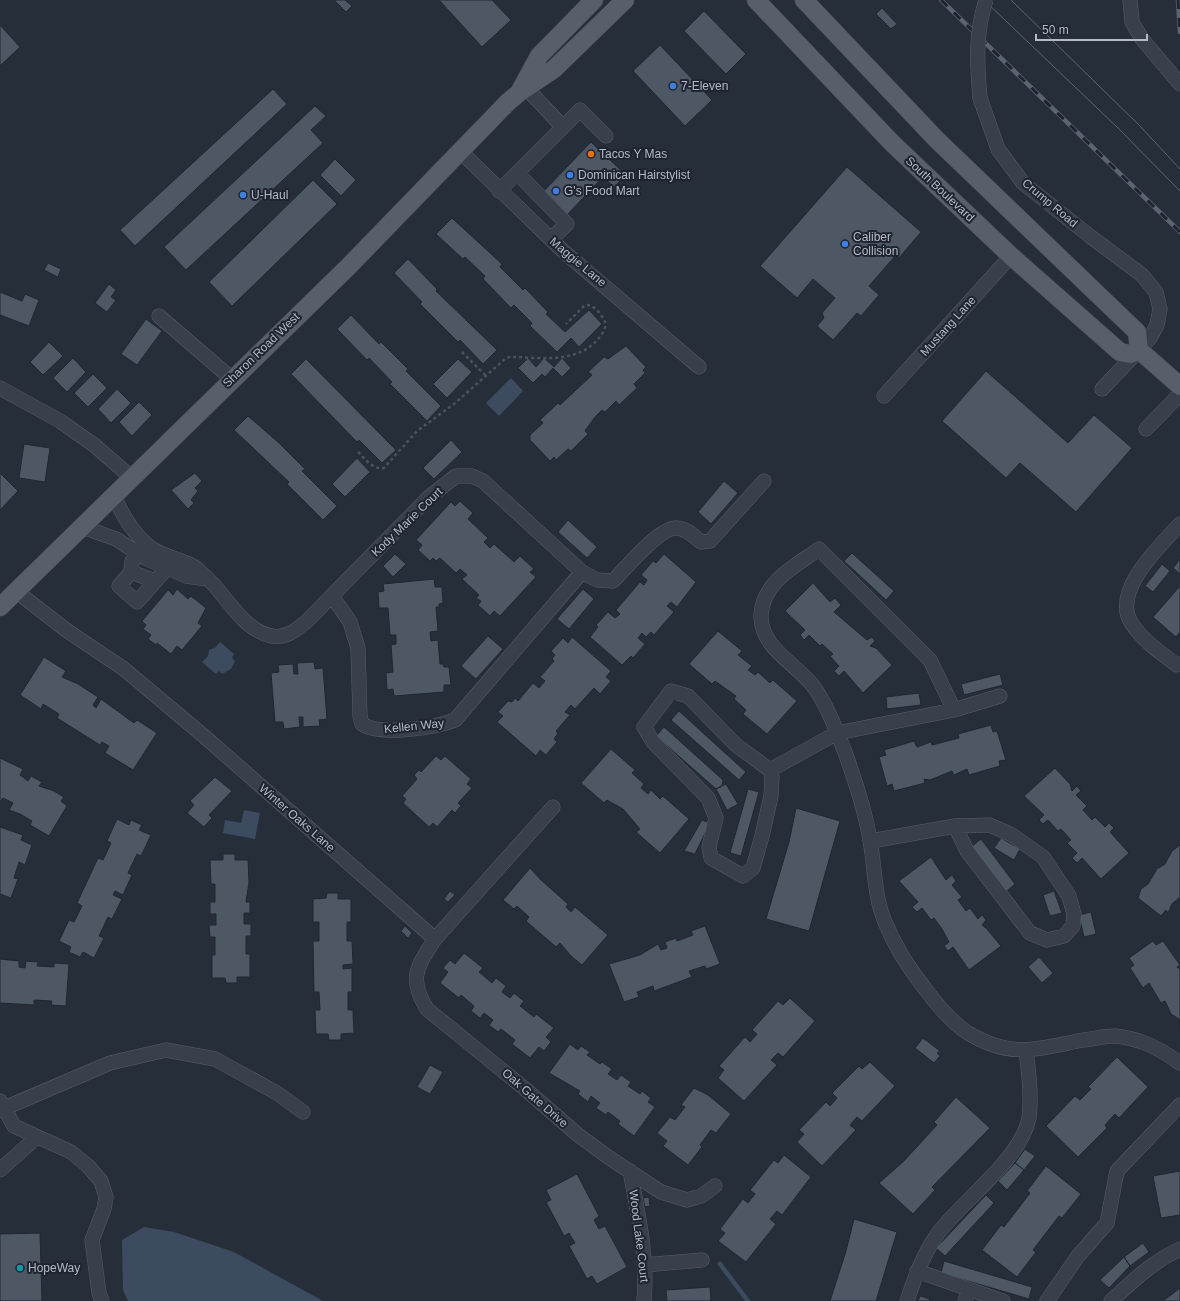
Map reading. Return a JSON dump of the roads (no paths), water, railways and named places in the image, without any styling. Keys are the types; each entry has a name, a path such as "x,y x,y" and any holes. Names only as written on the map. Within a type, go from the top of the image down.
{"main road":[{"name":"Sharon Road West","path":"523,90 539,56 594,0"},
{"name":"Sharon Road West","path":"0,607 114,496 131,477 349,266 460,152 523,90 554,69 624,0"},
{"name":"South Boulevard","path":"756,0 892,143 1011,256 1120,352 1130,354 1139,350"},
{"path":"804,0 937,140 1137,332 1139,350 1180,386"}],"street":[{"name":"Crump Road","path":"986,0 979,22 977,56 980,98 998,148 1024,183 1091,237 1142,274 1156,292 1160,309 1157,325 1150,338 1102,389"},
{"path":"1130,0 1132,22 1142,39 1180,84"},
{"path":"523,90 563,128"},
{"path":"499,191 580,110 606,136"},
{"name":"Maggie Lane","path":"460,152 499,191 551,239 699,367"},
{"path":"517,173 567,224 551,239"},
{"name":"Mustang Lane","path":"884,396 1011,256"},
{"path":"159,316 232,379"},
{"path":"0,388 60,421 94,445 131,477"},
{"path":"1146,429 1180,394"},
{"name":"Kody Marie Court","path":"82,527 142,549 161,554 169,562 194,567 208,579 248,624 272,636 282,637 293,632 307,621 428,498 456,476 472,476 483,481 582,572 598,580 613,581 662,532 676,527 690,532 701,542 710,541 764,480"},
{"name":"Kody Marie Court","path":"114,496 124,518 135,533 142,549"},
{"path":"1180,524 1144,564 1132,585 1125,608 1131,624 1145,639 1177,665 1180,664"},
{"path":"142,549 132,561 131,572 119,586 137,602 169,562"},
{"path":"954,710 930,660 819,549 786,572 770,588 764,602 762,622 765,635 773,647 796,667 814,687 828,709 863,806 871,841 877,895 884,921 896,946 919,982 941,1010 966,1032 998,1047 1026,1051 1113,1036 1144,1042 1164,1051 1180,1063"},
{"path":"131,572 155,581"},
{"name":"Kellen Way","path":"332,596 350,622 358,648 360,716 362,724 368,728 387,732 445,724 454,720 582,572"},
{"name":"Winter Oaks Lane","path":"16,591 66,630 124,669 205,737 435,939"},
{"path":"672,691 688,696 736,745 770,770 772,777 771,796 762,836 753,868 743,876 711,858 709,847 716,818 708,798 653,742 644,727 672,691"},
{"path":"770,770 837,734 954,710 1000,696"},
{"path":"435,939 553,807"},
{"path":"871,841 955,826 990,825 1012,835 1043,857 1069,896 1074,914 1073,926 1064,936 1047,940 1030,933 967,851 955,826"},
{"name":"Oak Gate Drive","path":"435,939 420,962 416,978 418,994 428,1009 577,1134 661,1192 687,1200 701,1196 715,1186"},
{"path":"102,1301 99,1293 92,1240 104,1209 106,1197 101,1181 87,1165 71,1152 14,1126 1,1107 110,1063 166,1050 215,1059 277,1093 303,1112"},
{"path":"907,1301 917,1271 939,1232 1017,1147 1029,1118 1030,1078 1026,1051"},
{"path":"1047,1301 1078,1256 1107,1223 1117,1171 1180,1105"},
{"path":"0,1170 37,1137"},
{"name":"Wood Lake Court","path":"630,1171 638,1215 646,1283 644,1301"},
{"path":"1111,1301 1145,1270 1167,1255 1180,1249"},
{"path":"644,1265 702,1260"},
{"path":"917,1271 967,1295 1003,1301"}],"water":[{"path":"511,378 523,391 499,416 486,403"},
{"path":"220,642 234,654 232,658 235,661 231,669 222,674 219,671 216,674 202,662 208,656 209,650 215,648"},
{"path":"244,810 260,813 255,839 223,833 225,820 241,823"},
{"path":"144,1227 174,1232 234,1252 323,1301 128,1301 123,1290 122,1240"}],"waterway":[{"path":"720,1264 748,1301"}],"tram line":[{"path":"984,0 1118,128 1180,191"},
{"path":"1011,0 1139,125 1180,169"}],"railway":[{"path":"941,0 1180,232"},
{"path":"1178,0 1180,32"}],"place":[{"name":"7-Eleven","path":"673,86"},
{"name":"Tacos Y Mas","path":"591,154"},
{"name":"Dominican Hairstylist","path":"570,175"},
{"name":"G's Food Mart","path":"556,191"},
{"name":"U-Haul","path":"243,195"},
{"name":"Caliber Collision","path":"845,244"},
{"name":"HopeWay","path":"20,1268"}]}
